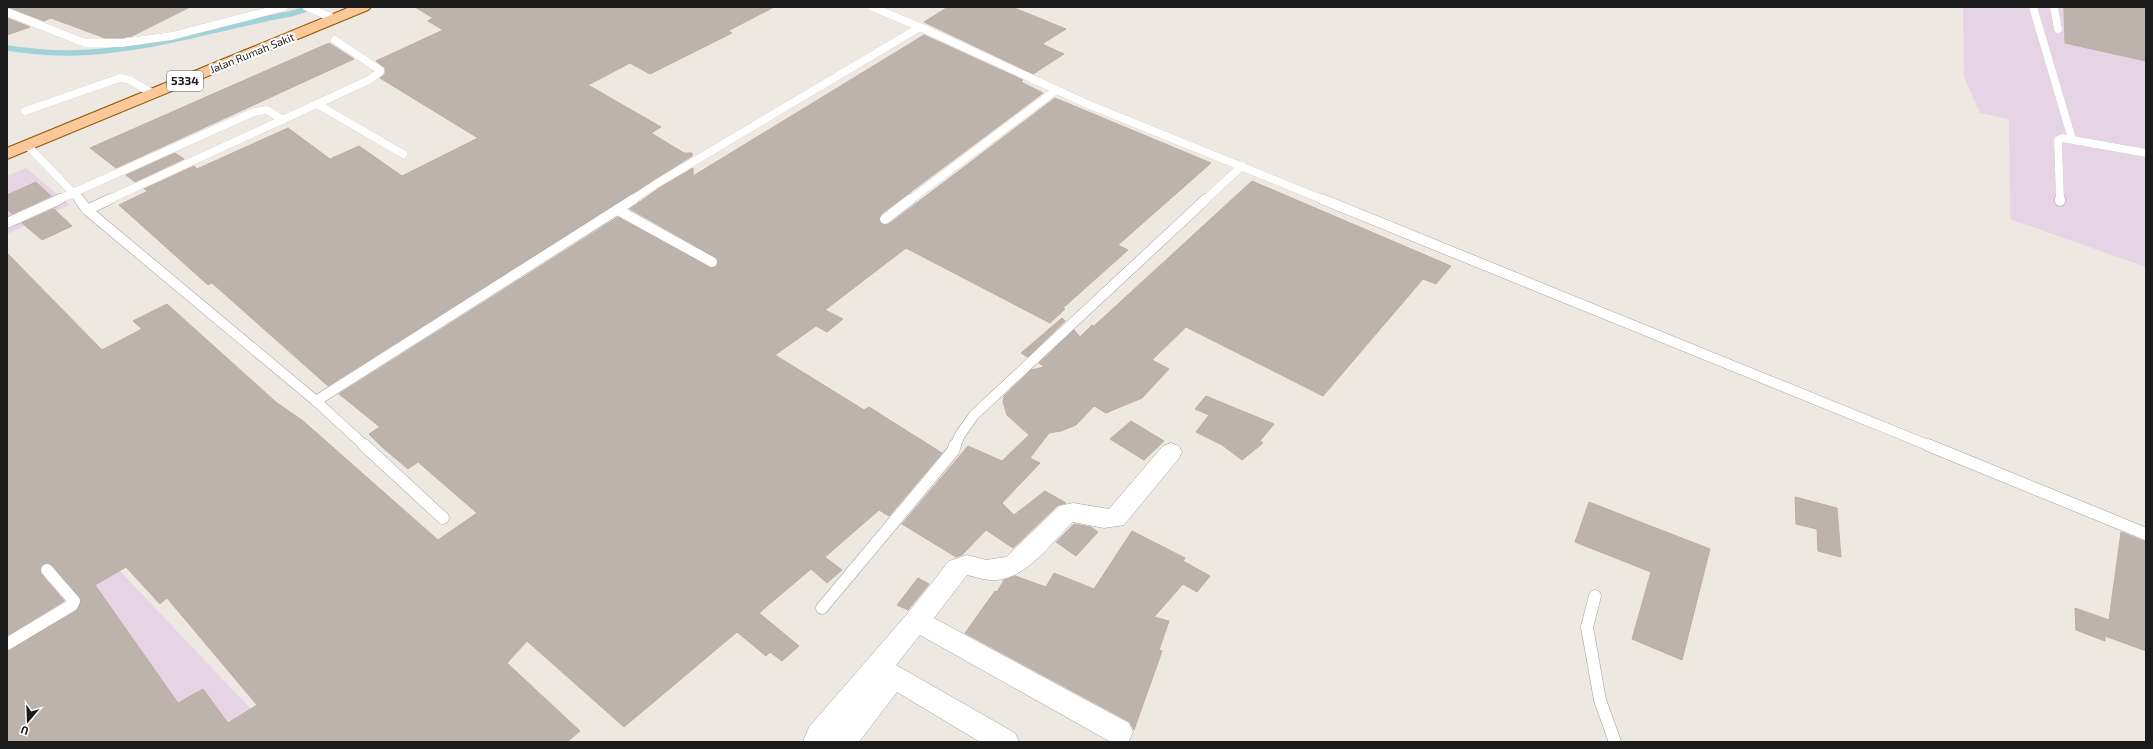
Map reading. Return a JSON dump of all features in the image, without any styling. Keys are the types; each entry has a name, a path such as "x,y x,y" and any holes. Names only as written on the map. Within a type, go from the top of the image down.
{"main road":[{"name":"Jalan Rumah Sakit","path":"7,154 153,94 327,16 363,7"}],"street":[{"path":"817,742 819,736 917,622 958,568 967,565 986,570 998,570 1014,565 1067,513 1076,512 1108,520 1116,518 1171,452"},
{"path":"917,622 1119,732"},
{"path":"845,742 847,736 894,676 1005,742"}],"lane":[{"path":"7,12 84,43 121,44 172,36 284,7"},
{"path":"307,7 327,16"},
{"path":"872,7 920,27 1056,90 2146,534"},
{"path":"2033,7 2072,139"},
{"path":"2054,7 2058,29"},
{"path":"316,401 618,210 656,184 920,27"},
{"path":"87,210 369,80 380,72 380,70 335,40"},
{"path":"25,111 120,78 130,80 153,94"},
{"path":"885,219 1056,90"},
{"path":"317,104 403,154"},
{"path":"7,223 254,112 267,110 283,120"},
{"path":"2060,201 2058,140 2062,138 2072,139 2146,153"},
{"path":"27,145 74,192 87,210 316,401 443,518"},
{"path":"822,608 953,451 960,435 974,415 1242,166"},
{"path":"618,210 712,262"},
{"path":"7,644 72,605 74,601 47,570"},
{"path":"1595,596 1587,627 1600,700 1615,742"}],"shaded area":[{"path":"1963,7 2146,7 2146,267 2010,219 2009,119 1980,113 1964,77"},
{"path":"26,168 70,205 7,234 7,176"},
{"path":"7,452 282,742 7,742"}],"building":[{"path":"8,7 190,7 132,36 105,38 51,18 44,21"},
{"path":"415,7 774,7 728,31 732,33 650,74 630,63 588,85 661,127 651,133 684,153 692,153 692,156 328,386 212,283 208,285 119,205 148,191 144,189 194,166 197,169 288,128 330,159 359,146 402,176 478,138 380,78 385,74 385,68 376,61 443,30 428,21 433,18"},
{"path":"948,7 1012,7 1066,29 1042,44 1064,54 1033,74 924,22"},
{"path":"2064,7 2146,7 2146,61 2065,43"},
{"path":"7,18 30,27 7,35"},
{"path":"924,35 1023,80 1021,82 1043,93 881,214 879,219 882,225 889,224 1055,98 1211,163 1118,245 1128,250 1063,308 1065,309 1050,323 906,248 825,310 843,319 827,332 816,326 775,355 864,410 869,407 942,453 889,516 879,510 825,557 842,570 827,583 811,569 759,613 799,646 782,661 770,652 766,656 737,632 624,727 527,641 507,663 580,731 567,742 7,742 7,651 76,611 81,601 52,565 45,563 40,567 41,574 64,601 7,636 7,253 102,350 142,329 133,321 167,304 277,403 302,420 438,540 477,513 418,462 408,469 382,447 369,434 380,427 339,394 618,217 709,267 716,267 718,262 715,257 630,209 659,188 693,168 693,176","holes":["126,567 160,604 167,598 257,705 228,723 203,689 178,703 95,585"]},
{"path":"329,43 354,59 116,168 90,148"},
{"path":"175,153 184,159 135,182 126,175"},
{"path":"1252,181 1451,266 1436,284 1423,279 1323,396 1186,327 1152,360 1169,369 1142,398 1106,413 1094,406 1076,425 1061,431 1049,433 1030,458 1040,463 1002,503 1014,515 1045,491 1066,503 1058,505 1013,548 986,530 962,555 956,557 902,524 968,446 1002,461 1029,435 1007,415 1003,402 1004,396 1031,370 1044,367 1039,363 1074,330 1080,337 1092,325 1094,326"},
{"path":"36,182 51,196 12,214 7,209 7,195"},
{"path":"54,209 72,226 42,240 22,223"},
{"path":"1062,318 1065,321 1028,357 1021,353"},
{"path":"1206,396 1274,424 1260,441 1263,443 1242,460 1222,445 1196,432 1209,415 1195,409"},
{"path":"1131,421 1164,441 1144,460 1110,439"},
{"path":"1795,497 1837,508 1841,557 1818,551 1817,529 1796,524"},
{"path":"1589,502 1710,549 1682,660 1632,639 1651,572 1575,542"},
{"path":"1074,524 1091,527 1098,532 1076,556 1056,542"},
{"path":"1132,531 1185,558 1183,561 1210,576 1197,592 1183,584 1154,617 1169,621 1159,650 1162,651 1134,730 1130,722 965,633 995,591 997,592 1004,580 1015,576 1046,587 1054,573 1094,589"},
{"path":"2121,532 2146,542 2146,651 2105,636 2105,641 2076,630 2075,608 2109,620"},
{"path":"918,578 929,584 908,610 897,605"}],"waterway":[{"path":"7,48 52,53 96,52 124,49 290,14 313,7"}]}
